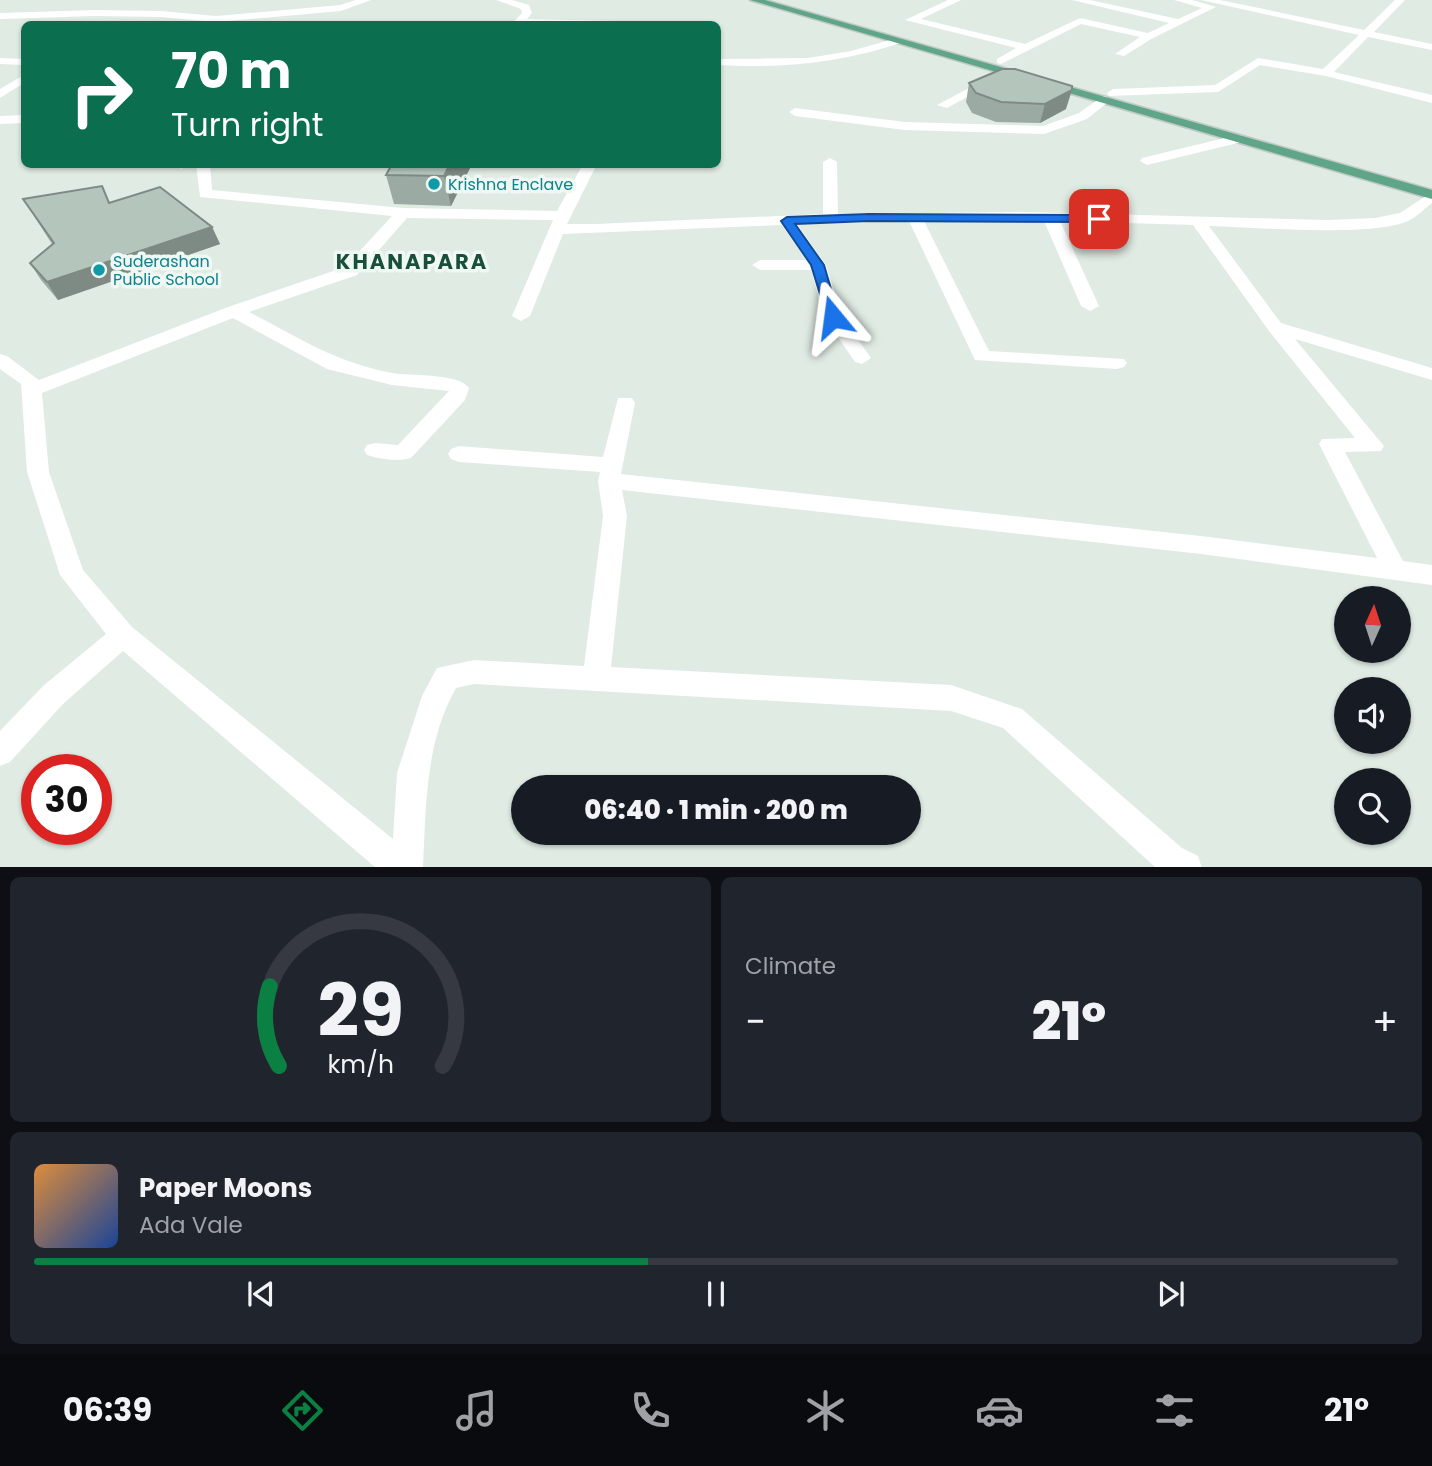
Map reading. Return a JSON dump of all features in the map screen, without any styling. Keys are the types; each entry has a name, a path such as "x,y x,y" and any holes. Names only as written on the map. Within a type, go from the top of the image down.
{"main road":[{"path":"755,0 897,41 1012,69 1432,182"},
{"path":"784,0 1002,61 1012,69"},
{"path":"1108,97 1237,139 1432,196"}],"street":[{"path":"65,14 84,0"},
{"path":"0,16 161,14 216,19 341,8 366,0"},
{"path":"501,0 522,4 526,8 527,13 520,21"},
{"path":"1077,0 1179,22"},
{"path":"1121,54 1149,36 1211,7 1179,0"},
{"path":"1206,0 1432,47"},
{"path":"1326,73 1400,0"},
{"path":"889,30 949,1"},
{"path":"211,21 216,19"},
{"path":"912,20 1026,47"},
{"path":"1002,61 1080,21 1149,36"},
{"path":"721,62 778,65 831,61 897,41"},
{"path":"0,61 21,62"},
{"path":"795,112 905,126 1044,130 1083,116 1108,97 1218,88 1258,61 1326,73 1432,99"},
{"path":"943,104 1012,69"},
{"path":"0,94 21,80"},
{"path":"0,120 21,119"},
{"path":"1147,161 1237,139"},
{"path":"830,162 831,218"},
{"path":"203,168 205,194 261,202 634,229 831,218 915,217 1050,217 1328,225 1375,223 1405,217 1432,196"},
{"path":"521,316 588,168"},
{"path":"31,390 234,311 351,271 403,213"},
{"path":"915,217 982,356 1117,363"},
{"path":"1050,217 1090,306"},
{"path":"787,221 818,265 833,317 862,358"},
{"path":"1198,222 1275,327 1373,446 1331,444 1396,571"},
{"path":"760,265 818,265"},
{"path":"234,311 334,365 391,379 453,385 459,388 458,395 403,453 375,450"},
{"path":"1275,327 1432,374"},
{"path":"0,359 31,382 38,472 72,575 123,635 404,867"},
{"path":"596,679 615,516 611,473 625,403"},
{"path":"459,454 1432,575"},
{"path":"0,752 53,695 123,635"},
{"path":"404,867 412,773 436,696 447,677 474,672 951,698 1012,718 1171,859 1186,867"}],"building":[{"path":"1002,69 1015,69 1072,86 1072,90 1045,104 1001,102 976,93 969,83"},
{"path":"390,168 448,168 444,176 386,175"},
{"name":"Suderashan Public School","path":"102,186 109,203 160,187 212,227 47,282 30,263 54,243 23,199"}],"place":[{"name":"Krishna Enclave","path":"434,184"},
{"name":"Suderashan Public School","path":"99,270"}],"district":[{"name":"KHANAPARA","path":"412,261"}],"route":[{"path":"833,317 818,265 787,221 869,217 1099,219"}]}
